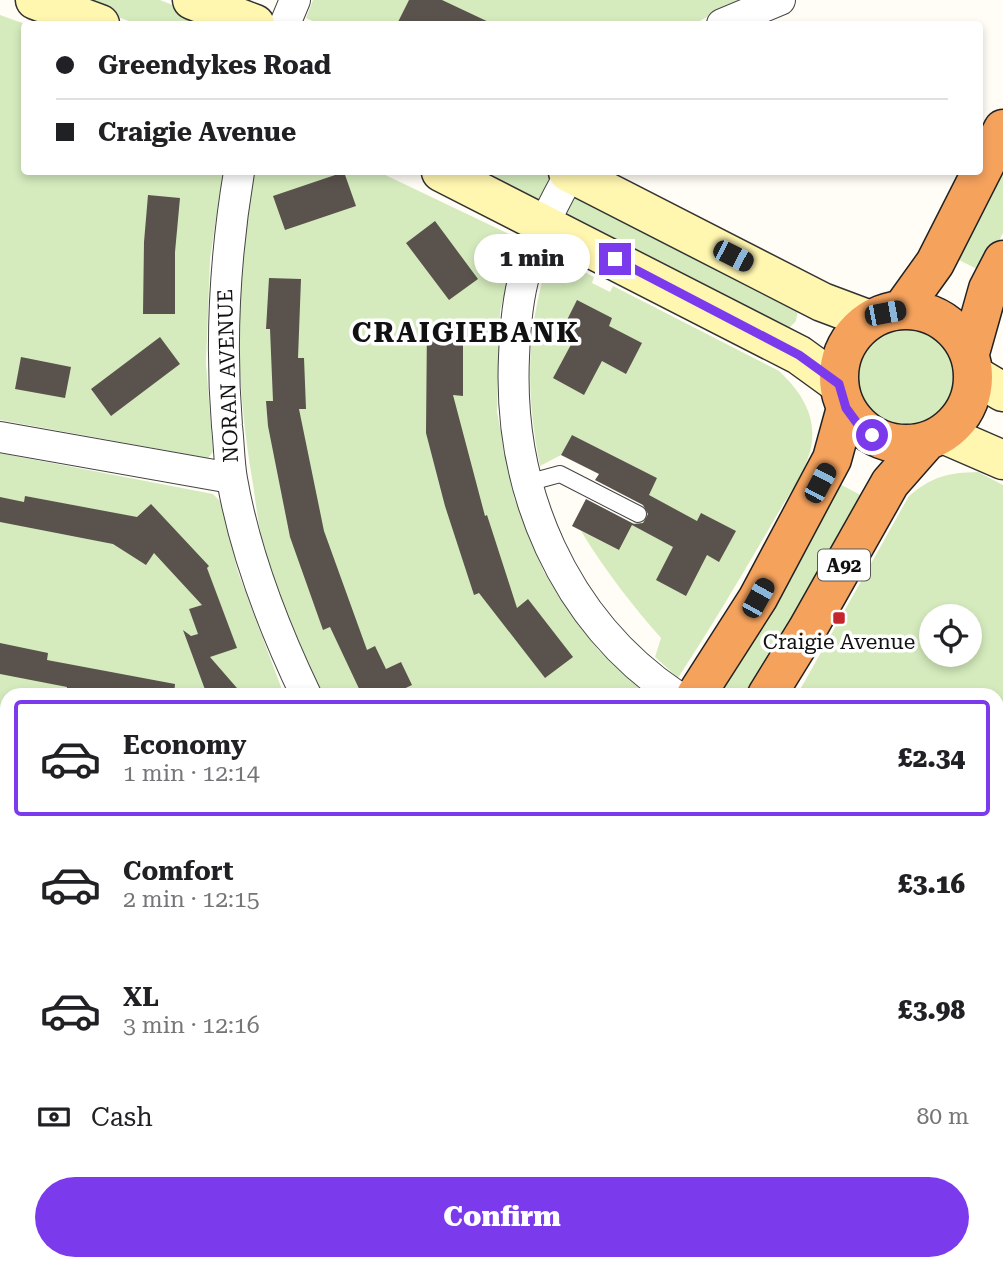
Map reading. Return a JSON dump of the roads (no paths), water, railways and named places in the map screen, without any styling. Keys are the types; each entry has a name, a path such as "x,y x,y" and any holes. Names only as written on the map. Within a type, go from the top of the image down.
{"highway":[{"path":"983,168 1003,129"},
{"path":"980,175 935,263 886,315 856,332 845,348 840,365 843,396 857,423 872,435 909,444 935,438 960,418 983,373 988,289 1003,260"},
{"path":"886,315 923,311 943,320 960,334 983,373"},
{"name":"A92","path":"700,688 758,598 832,459 843,396"},
{"name":"A92","path":"771,688 890,482 935,438"}],"street":[{"path":"35,0 92,21"},
{"path":"192,0 247,21"},
{"path":"286,21 295,0"},
{"path":"729,21 780,0"},
{"name":"NORAN AVENUE","path":"238,175 229,231 223,313 224,392 231,478 251,558 278,636 303,688"},
{"path":"448,175 799,355 843,396"},
{"path":"568,175 544,223 524,274 516,321 513,379 516,433 527,482 546,542 575,596 615,644 665,688"},
{"path":"576,175 822,302 886,315"},
{"path":"0,437 231,478"},
{"path":"935,438 1003,460"}],"lane":[{"path":"527,482 560,474 638,514"}],"place":[{"name":"Craigie Avenue","path":"839,618"}],"district":[{"name":"CRAIGIEBANK","path":"466,332"}]}
